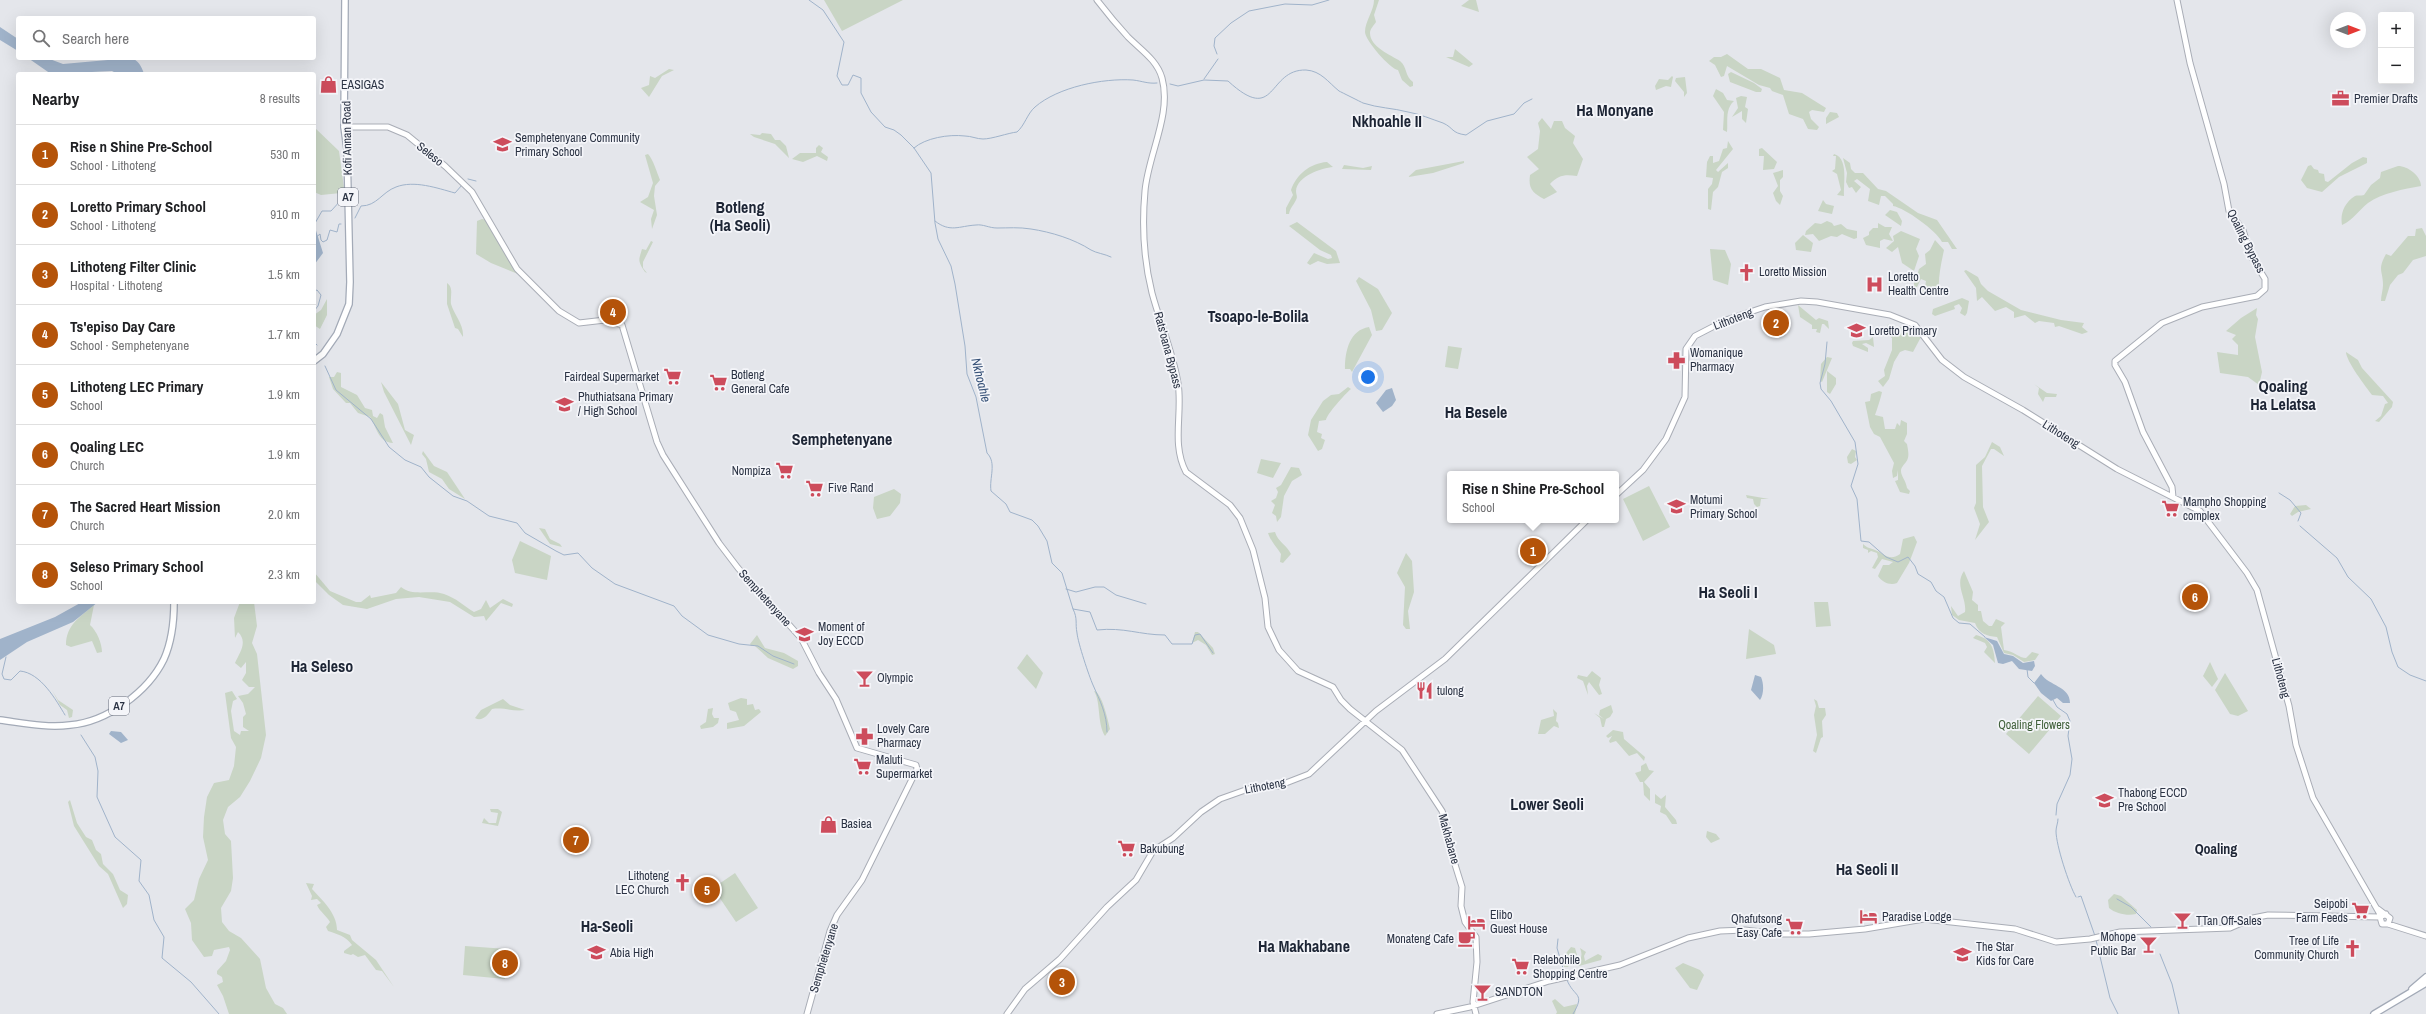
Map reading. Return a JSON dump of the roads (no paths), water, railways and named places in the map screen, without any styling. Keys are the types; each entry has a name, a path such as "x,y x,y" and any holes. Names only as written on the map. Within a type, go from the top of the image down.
{"main road":[{"name":"Kofi Annan Road","path":"316,359 326,349 342,326 350,292 347,149 344,127 345,0"},
{"name":"Rats'oana Bypass","path":"1097,0 1120,28 1152,60 1161,74 1164,87 1162,116 1145,190 1145,230 1149,279 1173,358 1178,386 1181,406 1178,447 1182,464 1186,472 1230,505 1240,518 1253,550 1265,598 1268,627 1279,650 1298,671 1333,687 1344,703 1365,722"},
{"name":"Qoaling Bypass","path":"2173,497 2172,487 2140,426 2125,382 2115,366 2115,360 2162,323 2202,307 2257,296 2265,289 2266,282 2251,256 2243,230 2229,211 2224,184 2189,57 2177,0"},
{"name":"Seleso","path":"344,127 383,126 396,129 407,135 445,166 472,192 492,224"},
{"name":"Semphetenyane","path":"492,224 517,269 564,315 579,323 605,320 622,325 649,420 660,448 719,543 738,568 801,638 819,674 836,699 857,748 916,765 916,772 877,852 830,931 807,1014"},
{"name":"Lithoteng","path":"1619,492 1643,470 1666,439 1684,397 1686,349 1695,336 1742,314 1765,307 1801,302 1847,307 1890,315 1915,325 1942,360 1964,377 2023,410 2117,469 2200,511 2255,586 2263,609 2288,706 2296,745 2313,798 2383,918 2398,926"},
{"name":"Lithoteng","path":"1007,1014 1025,989 1064,954 1107,907 1136,880 1153,852 1173,838 1213,803 1232,793 1251,788 1278,786 1309,774 1393,698 1445,659 1584,523"},
{"name":"A7","path":"0,720 45,725 72,725 98,719 123,704 154,675 164,658 174,619 174,604"},
{"name":"Makhabane","path":"1365,722 1406,754 1445,819 1448,842 1462,887 1461,906 1463,917 1476,937 1477,944 1474,1006 1476,1014"},
{"path":"2370,917 2376,906"},
{"path":"1437,1014 1474,1006 1570,976 1620,965 1688,938 1732,930 1780,934 1809,934 1865,929 1924,919 2015,929 2053,942 2092,938 2125,931 2230,928 2255,918 2268,915 2383,918 2388,924 2426,936"},
{"path":"2410,991 2426,977"},
{"path":"2374,1014 2426,982"}],"water":[{"path":"0,27 16,38 16,50 0,40"},
{"path":"31,60 52,60 63,64 108,60 135,60 143,72 112,71 48,72"},
{"path":"316,230 323,253 316,262"},
{"path":"1392,388 1396,400 1392,406 1383,412 1376,403 1386,390"},
{"path":"78,604 96,604 73,622 27,642 0,660 0,639 55,617"},
{"path":"1984,637 1997,641 2004,654 2013,656 2023,663 2034,661 2035,666 2032,671 2019,669 2012,661 2003,664 1998,663 1993,645"},
{"path":"2041,674 2067,693 2070,703 2063,703 2057,698 2051,701 2041,693 2034,683"},
{"path":"1755,675 1761,677 1763,683 1763,692 1760,700 1751,690"},
{"path":"111,731 121,732 128,740 121,743 109,734"}],"waterway":[{"name":"Nkhoahle","path":"809,0 823,10 844,42 837,76 842,85 848,85 853,75 861,78 861,93 871,112 885,127 894,130 901,135 914,148 931,173 935,223 938,239 951,266 965,346 967,374 976,397 987,453 992,461 991,491 1006,504 1010,512 1032,520 1038,526 1047,541 1052,563 1062,573 1073,609 1090,612 1097,630 1124,630 1165,635 1172,644 1192,644 1195,635 1200,634 1213,653"},
{"path":"1217,54 1214,46 1215,38 1231,23 1249,11 1285,4 1312,5 1329,0"},
{"path":"1204,79 1218,59"},
{"path":"1170,84 1178,86 1204,80 1228,81 1244,93 1255,98 1264,97 1284,78 1293,72 1306,70 1316,72 1339,91 1363,103 1421,115 1443,123 1455,132 1466,135 1487,121 1514,114 1524,103 1532,99"},
{"path":"914,148 931,139 945,136 967,136 983,139 1017,132 1035,107 1056,94 1081,85 1095,82 1121,80 1157,83"},
{"path":"468,179 476,181"},
{"path":"355,218 361,206 371,204 396,187 410,184 433,187 455,193 462,185"},
{"path":"316,222 322,211 331,211 342,199"},
{"path":"935,221 940,225 950,228 979,225 994,228 1022,228 1039,230 1070,239 1093,251 1111,257"},
{"path":"316,237 320,234 323,242 327,240 330,230 337,232 339,224 341,224"},
{"path":"316,290 321,295 316,308"},
{"path":"1827,342 1825,364 1820,383 1821,389 1831,401 1855,442 1858,464 1851,486 1857,499 1861,541 1869,542 1886,557 1898,562 1908,557 1915,566 1918,574 1931,582 1936,591 1944,597 1953,618 1959,623 1970,624 1985,637"},
{"path":"325,366 336,390 371,419 389,447 405,460 421,467 429,477 453,496 467,501 489,516 517,523 525,533 564,555 578,553 592,568 615,584 674,606 682,616 708,635 739,644 758,646 773,656 794,664"},
{"path":"2279,493 2290,500 2301,513 2298,521"},
{"path":"2300,526 2337,558 2348,577 2371,599 2386,627 2392,652 2398,667 2410,675 2426,681"},
{"path":"1066,589 1076,592 1095,587 1104,587 1116,595 1146,604"},
{"path":"1073,609 1079,644 1093,685 1101,702 1107,725 1107,732"},
{"path":"6,657 2,674 4,679 11,680 20,671 35,677 47,688 65,715"},
{"path":"2027,669 2028,677 2034,683"},
{"path":"2053,700 2057,707 2067,714 2070,721 2068,736 2072,759 2070,775 2057,804 2056,815"},
{"path":"81,735 95,757 98,771 97,797 115,837 141,860 139,881 149,895 154,920 164,937 162,958 191,982 219,1014"},
{"path":"2058,819 2056,831 2060,855 2076,897"},
{"path":"2078,897 2081,896 2095,936"},
{"path":"2117,899 2131,907 2151,927"},
{"path":"1558,939 1557,948 1565,975"},
{"path":"2096,940 2110,998 2118,1014"},
{"path":"2160,954 2172,984 2179,1014"},
{"path":"1567,980 1579,998 1579,1002 1573,1014"}],"place":[{"name":"EASIGAS","path":"328,85"},
{"name":"Premier Drafts","path":"2341,99"},
{"name":"Semphetenyane Community Primary School","path":"502,145"},
{"name":"Loretto Mission","path":"1746,272"},
{"name":"Loretto Health Centre","path":"1875,284"},
{"name":"Ts'episo Day Care","path":"613,312"},
{"name":"Loretto Primary School","path":"1776,323"},
{"name":"Loretto Primary","path":"1856,331"},
{"name":"Womanique Pharmacy","path":"1677,360"},
{"name":"Fairdeal Supermarket","path":"672,377"},
{"name":"Botleng General Cafe","path":"718,382"},
{"name":"Phuthiatsana Primary / High School","path":"565,404"},
{"name":"Nompiza","path":"784,471"},
{"name":"Five Rand","path":"815,488"},
{"name":"Motumi Primary School","path":"1677,507"},
{"name":"Mampho Shopping complex","path":"2170,509"},
{"name":"Rise n Shine Pre-School","path":"1533,551"},
{"name":"Qoaling LEC","path":"2195,597"},
{"name":"Moment of Joy ECCD","path":"805,634"},
{"name":"Olympic","path":"864,678"},
{"name":"tulong","path":"1424,691"},
{"name":"Lovely Care Pharmacy","path":"864,736"},
{"name":"Maluti Supermarket","path":"863,767"},
{"name":"Thabong ECCD Pre School","path":"2105,800"},
{"name":"Basiea","path":"828,824"},
{"name":"The Sacred Heart Mission","path":"576,840"},
{"name":"Bakubung","path":"1127,849"},
{"name":"Lithoteng LEC Church","path":"682,883"},
{"name":"Lithoteng LEC Primary","path":"707,890"},
{"name":"Seipobi Farm Feeds","path":"2361,911"},
{"name":"Paradise Lodge","path":"1869,917"},
{"name":"TTan Off-Sales","path":"2183,921"},
{"name":"Elibo Guest House","path":"1477,922"},
{"name":"Qhafutsong Easy Cafe","path":"1795,926"},
{"name":"Monateng Cafe","path":"1467,939"},
{"name":"Mohope Public Bar","path":"2149,944"},
{"name":"Tree of Life Community Church","path":"2352,948"},
{"name":"Abia High","path":"597,953"},
{"name":"The Star Kids for Care","path":"1963,954"},
{"name":"Seleso Primary School","path":"505,963"},
{"name":"Relebohile Shopping Centre","path":"1520,967"},
{"name":"Lithoteng Filter Clinic","path":"1062,982"},
{"name":"SANDTON","path":"1482,992"}],"district":[{"name":"Ha Monyane","path":"1615,110"},
{"name":"Nkhoahle II","path":"1387,121"},
{"name":"Botleng (Ha Seoli)","path":"740,216"},
{"name":"Tsoapo-le-Bolila","path":"1258,316"},
{"name":"Qoaling Ha Lelatsa","path":"2283,395"},
{"name":"Ha Besele","path":"1476,412"},
{"name":"Semphetenyane","path":"842,439"},
{"name":"Ha Seoli I","path":"1728,592"},
{"name":"Ha Seleso","path":"322,666"},
{"name":"Lower Seoli","path":"1547,804"},
{"name":"Qoaling","path":"2216,849"},
{"name":"Ha Seoli II","path":"1867,869"},
{"name":"Ha-Seoli","path":"607,926"},
{"name":"Ha Makhabane","path":"1304,946"}],"park label":[{"name":"Qoaling Flowers","path":"2034,725"}]}
